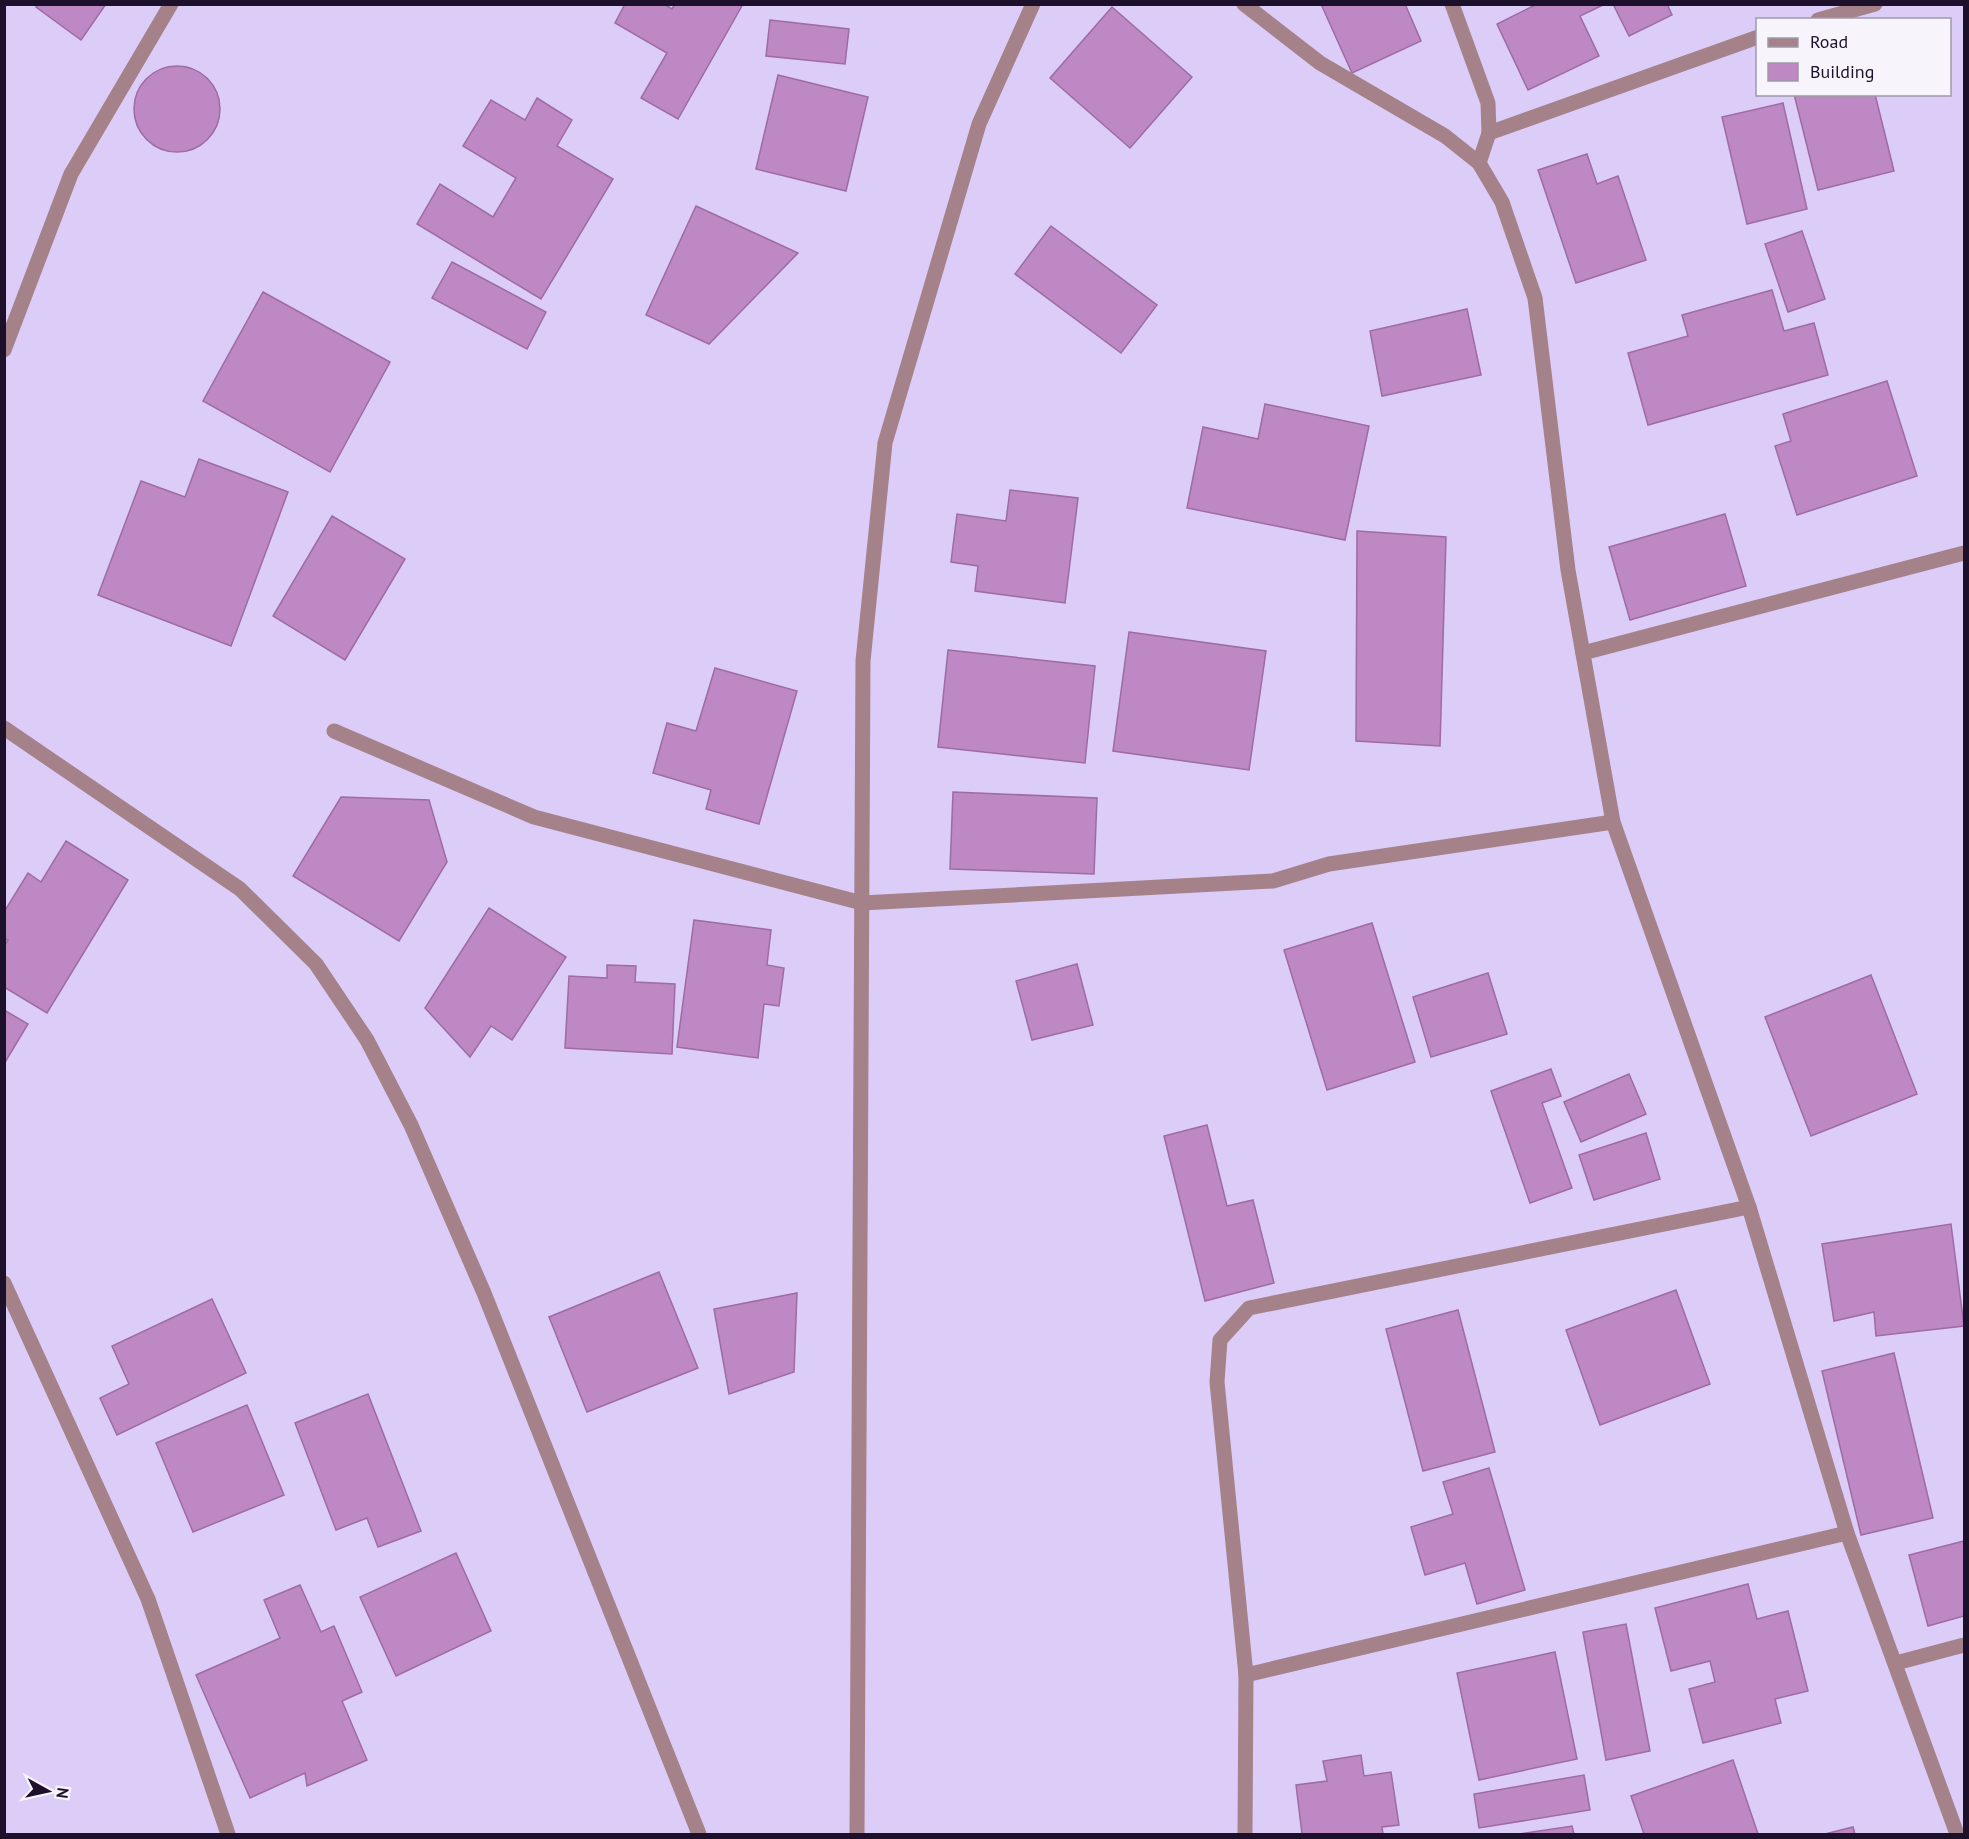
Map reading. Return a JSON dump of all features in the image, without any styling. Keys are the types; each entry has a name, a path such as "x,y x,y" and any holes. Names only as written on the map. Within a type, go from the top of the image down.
{"street":[{"path":"4,350 71,174 171,4"},
{"path":"857,1834 863,661 885,443 979,124 1034,4"},
{"path":"1244,4 1320,63 1445,136 1479,163 1502,202 1535,298 1568,570 1613,822 1749,1207 1847,1533 1957,1834"},
{"path":"1452,4 1488,103 1490,133 1479,163"},
{"path":"1825,18 1875,4"},
{"path":"1490,133 1756,38"},
{"path":"1583,653 1965,553"},
{"path":"4,728 240,889 316,964 367,1040 411,1125 484,1293 699,1834"},
{"path":"334,731 534,817 862,903 1273,881 1329,864 1613,822"},
{"path":"1245,1834 1246,1675 1217,1383 1220,1340 1249,1308 1749,1207"},
{"path":"4,1283 148,1599 228,1834"},
{"path":"1246,1675 1847,1533"},
{"path":"1896,1663 1965,1645"}],"building":[{"path":"38,4 106,4 81,40 36,7"},
{"path":"625,4 664,4 672,9 675,4 743,4 678,119 641,98 667,53 615,23"},
{"path":"1321,4 1405,4 1421,41 1352,73"},
{"path":"1537,4 1605,4 1580,16 1599,56 1528,90 1497,24"},
{"path":"1613,4 1667,4 1672,15 1629,36"},
{"path":"1112,7 1192,77 1130,148 1050,78"},
{"path":"770,20 849,29 845,64 766,56"},
{"path":"177,66 201,73 213,85 220,109 213,133 201,145 177,152 153,145 141,133 134,109 141,85 153,73"},
{"path":"778,75 868,97 846,191 756,169"},
{"path":"1794,96 1875,96 1894,171 1818,190"},
{"path":"537,98 572,120 557,146 613,179 541,299 417,224 440,184 493,217 516,178 463,146 491,100 525,120"},
{"path":"1783,103 1807,209 1747,224 1722,117"},
{"path":"1587,154 1597,184 1618,176 1646,260 1576,283 1538,170"},
{"path":"696,206 798,253 709,344 646,315"},
{"path":"1051,226 1157,305 1121,353 1015,274"},
{"path":"1802,231 1825,299 1788,312 1765,244"},
{"path":"452,262 546,312 527,349 432,298"},
{"path":"1772,290 1784,331 1814,323 1828,375 1648,425 1628,353 1688,336 1682,315"},
{"path":"263,292 390,362 330,472 203,401"},
{"path":"1467,309 1481,375 1382,396 1370,331"},
{"path":"1887,381 1917,476 1797,515 1775,446 1791,441 1783,414"},
{"path":"1265,404 1369,426 1345,540 1187,508 1203,427 1258,439"},
{"path":"199,459 288,492 231,646 98,595 141,481 185,497"},
{"path":"1010,490 1078,498 1065,603 975,591 978,566 951,562 957,514 1006,521"},
{"path":"1725,514 1746,586 1630,620 1609,547"},
{"path":"332,516 405,559 345,660 273,616"},
{"path":"1357,531 1446,537 1440,746 1356,741"},
{"path":"1129,632 1266,651 1249,770 1113,751"},
{"path":"948,650 1095,666 1085,763 938,747"},
{"path":"715,668 797,691 759,824 706,809 711,790 653,773 667,723 696,731"},
{"path":"953,792 1097,798 1094,874 950,869"},
{"path":"341,797 429,800 447,862 399,941 293,876"},
{"path":"66,841 128,880 47,1013 4,987 4,946 8,940 4,938 4,912 28,873 41,882"},
{"path":"489,908 566,957 512,1040 491,1026 470,1057 425,1008"},
{"path":"694,920 771,930 767,965 784,968 779,1006 764,1004 758,1058 677,1047"},
{"path":"1372,923 1415,1062 1327,1090 1284,950"},
{"path":"1077,964 1093,1025 1032,1040 1016,981"},
{"path":"607,965 636,966 635,982 675,984 672,1054 565,1048 569,976 607,978"},
{"path":"1488,973 1507,1034 1431,1057 1413,997"},
{"path":"1871,975 1917,1094 1811,1136 1765,1017"},
{"path":"4,1010 28,1024 4,1064"},
{"path":"1551,1069 1561,1096 1542,1103 1572,1188 1530,1203 1491,1091"},
{"path":"1629,1074 1646,1114 1581,1142 1564,1102"},
{"path":"1207,1125 1227,1206 1253,1200 1274,1283 1205,1301 1164,1136"},
{"path":"1646,1133 1660,1179 1594,1200 1579,1155"},
{"path":"1951,1224 1964,1326 1876,1336 1874,1312 1834,1321 1822,1244"},
{"path":"659,1272 698,1368 587,1412 549,1317"},
{"path":"1676,1290 1710,1384 1600,1425 1566,1330"},
{"path":"797,1293 794,1372 729,1394 714,1309"},
{"path":"212,1299 246,1373 117,1435 100,1398 129,1384 112,1346"},
{"path":"1458,1310 1495,1452 1423,1471 1386,1329"},
{"path":"1894,1353 1933,1518 1861,1535 1822,1371"},
{"path":"368,1394 421,1531 378,1547 367,1518 336,1530 295,1423"},
{"path":"247,1405 284,1495 193,1532 156,1443"},
{"path":"1489,1468 1525,1590 1477,1604 1465,1563 1425,1575 1411,1527 1453,1514 1443,1482"},
{"path":"1964,1541 1964,1616 1928,1626 1909,1555"},
{"path":"456,1553 491,1631 396,1676 360,1597"},
{"path":"1748,1584 1757,1619 1788,1611 1808,1691 1775,1699 1781,1723 1703,1743 1689,1689 1715,1682 1710,1661 1671,1671 1655,1608"},
{"path":"300,1585 321,1632 334,1626 362,1692 342,1701 367,1760 307,1786 305,1773 250,1798 196,1675 280,1638 264,1600"},
{"path":"1626,1624 1650,1751 1606,1760 1583,1632"},
{"path":"1555,1652 1577,1759 1479,1780 1457,1673"},
{"path":"1361,1755 1364,1776 1391,1772 1399,1825 1382,1827 1383,1834 1302,1834 1296,1785 1327,1781 1323,1761"},
{"path":"1733,1760 1758,1834 1644,1834 1631,1796"},
{"path":"1584,1775 1590,1810 1479,1828 1474,1794"},
{"path":"1572,1826 1574,1834 1519,1834"},
{"path":"1853,1827 1855,1834 1825,1834"}]}
